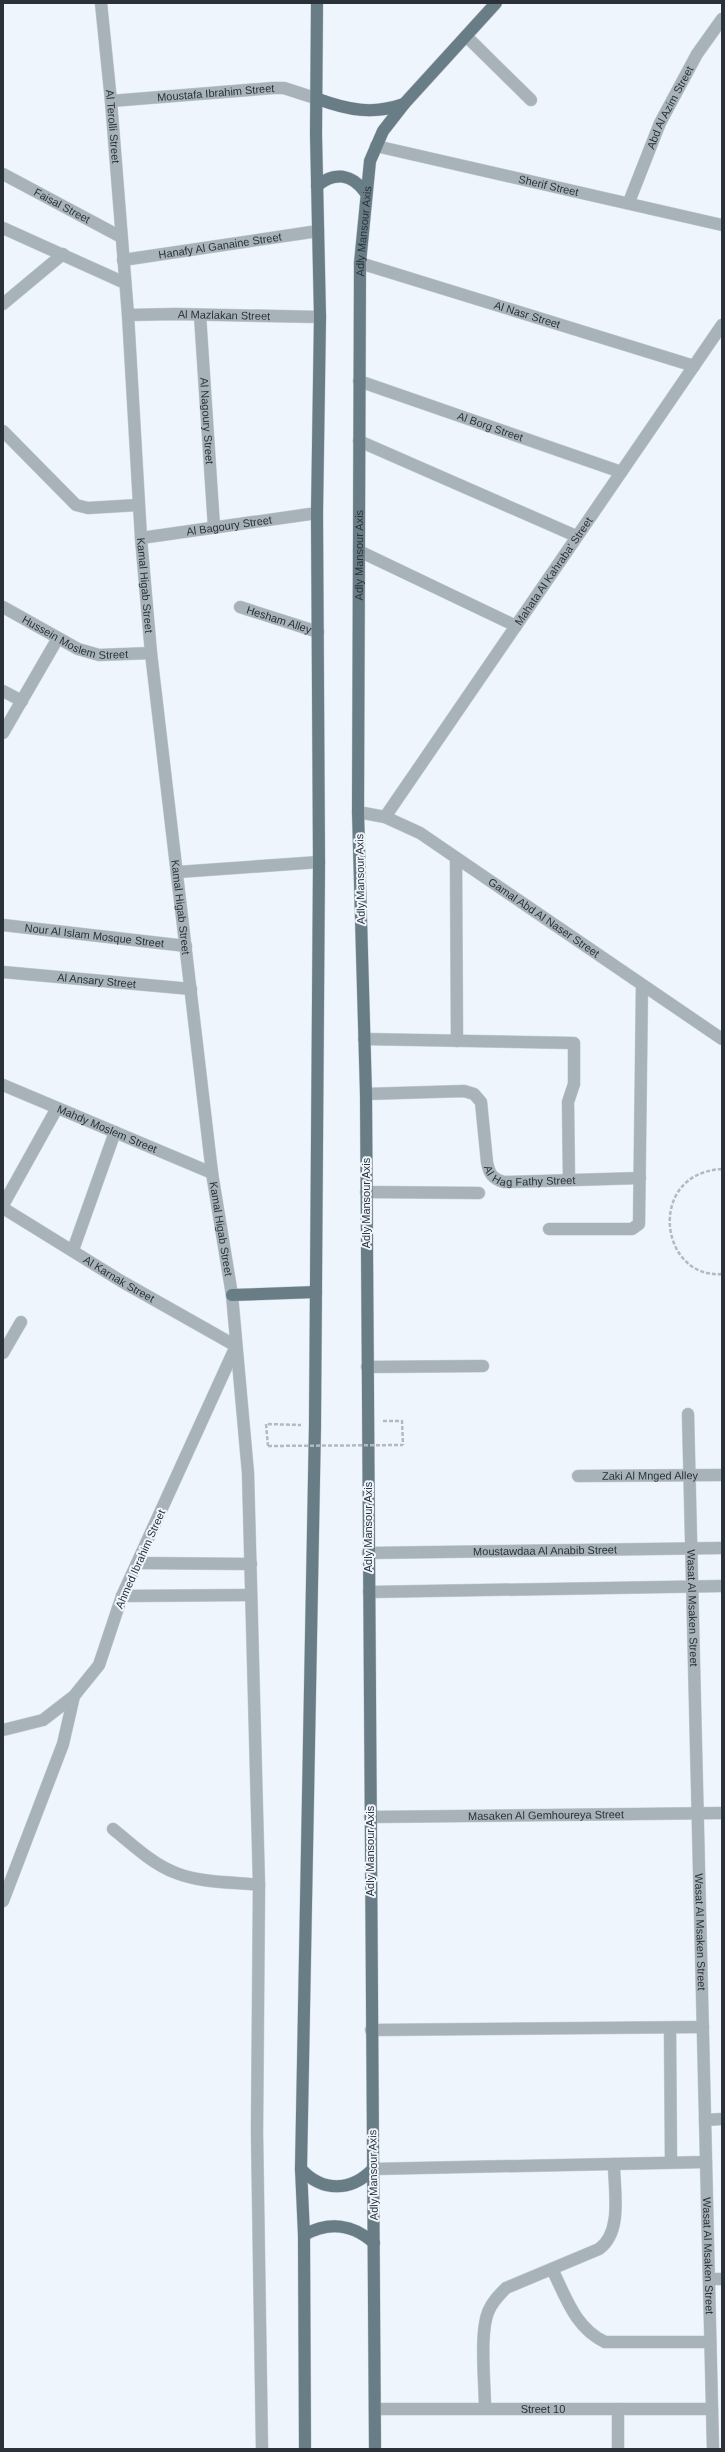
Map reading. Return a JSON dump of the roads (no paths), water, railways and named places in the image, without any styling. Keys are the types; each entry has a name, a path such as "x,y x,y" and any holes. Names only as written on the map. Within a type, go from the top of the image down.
{"main road":[{"path":"305,2449 304,2235 301,2169 315,1425 319,862 317,513 320,317 317,186 318,3"},
{"name":"Adly Mansour Axis","path":"375,2449 371,2030 366,1094 358,812 360,262 365,192 370,161 387,125 404,104 496,3"},
{"path":"318,99 339,107 365,111 392,108 404,104"},
{"path":"317,186 333,176 342,176 356,181 365,192"},
{"path":"232,1295 316,1292"},
{"path":"301,2169 317,2183 337,2187 357,2182 373,2170"},
{"path":"304,2235 318,2228 335,2225 356,2230 374,2243"}],"street":[{"name":"Al Terolli Street","path":"100,4 111,101 122,255"},
{"name":"Abd Al Azim Street","path":"629,202 660,123 697,54 722,19"},
{"path":"466,36 531,100"},
{"name":"Moustafa Ibrahim Street","path":"111,101 273,88 284,88 318,99"},
{"name":"Sherif Street","path":"376,146 629,202 722,225"},
{"name":"Faisal Street","path":"3,174 121,237"},
{"path":"3,228 125,283"},
{"name":"Hanafy Al Ganaine Street","path":"122,255 318,231"},
{"path":"3,304 63,254"},
{"name":"Kamal Higab Street","path":"122,255 128,315 138,505 151,653 178,872 212,1173 232,1295 248,1473 252,1564 251,1596 259,1885 257,2132 262,2449"},
{"name":"Al Nasr Street","path":"360,262 694,366"},
{"name":"Al Mazlakan Street","path":"128,315 320,317"},
{"name":"Al Nagoury Street","path":"200,315 214,527"},
{"name":"Mahata Al Kahraba' Street","path":"385,817 576,536 722,325"},
{"name":"Al Borg Street","path":"359,381 621,472"},
{"path":"3,430 76,505 88,508 138,505"},
{"path":"359,441 576,536"},
{"name":"Al Bagoury Street","path":"141,538 317,513"},
{"path":"359,551 516,626"},
{"name":"Hussein Moslem Street","path":"3,607 78,649 99,655 151,653"},
{"name":"Hesham Alley","path":"240,607 318,632"},
{"path":"3,733 58,638"},
{"path":"3,690 22,701"},
{"name":"Gamal Abd Al Naser Street","path":"358,812 385,817 414,830 722,1039"},
{"path":"456,859 456,1041"},
{"path":"178,872 319,862"},
{"name":"Nour Al Islam Mosque Street","path":"3,925 186,946"},
{"name":"Al Ansary Street","path":"3,972 191,989"},
{"path":"549,1229 635,1228 639,1222 642,985"},
{"path":"364,1039 574,1043 574,1084 568,1102 569,1180"},
{"name":"Mahdy Moslem Street","path":"3,1085 212,1173"},
{"name":"Al Hag Fathy Street","path":"366,1094 464,1091 474,1094 480,1102 488,1172 495,1180 504,1182 640,1178"},
{"path":"3,1206 57,1108"},
{"path":"72,1250 115,1132"},
{"path":"366,1192 480,1193"},
{"name":"Al Karnak Street","path":"3,1206 121,1281 236,1346"},
{"path":"3,1353 20,1322"},
{"name":"Ahmed Ibrahim Street","path":"3,1730 44,1720 74,1696 99,1665 122,1596 139,1563 236,1346"},
{"path":"367,1367 483,1366"},
{"name":"Wasat Al Msaken Street","path":"688,1414 713,2449"},
{"name":"Zaki Al Mnged Alley","path":"578,1476 722,1475"},
{"name":"Moustawdaa Al Anabib Street","path":"368,1553 722,1548"},
{"path":"139,1563 252,1564"},
{"path":"369,1592 722,1586"},
{"path":"122,1596 251,1596"},
{"path":"3,1901 63,1744 74,1696"},
{"name":"Masaken Al Gemhoureya Street","path":"370,1817 722,1813"},
{"path":"113,1829 154,1862 177,1874 202,1879 259,1885"},
{"path":"670,2028 671,2162"},
{"path":"371,2030 703,2028"},
{"path":"705,2120 722,2119"},
{"path":"373,2170 706,2162"},
{"path":"485,2408 484,2324 488,2310 496,2298 506,2288 599,2249 607,2244 612,2235 614,2226 614,2164"},
{"path":"552,2269 576,2318 583,2328 605,2342 710,2342"},
{"path":"709,2279 722,2279"},
{"name":"Street 10","path":"375,2409 712,2409"},
{"path":"618,2409 618,2449"}]}
